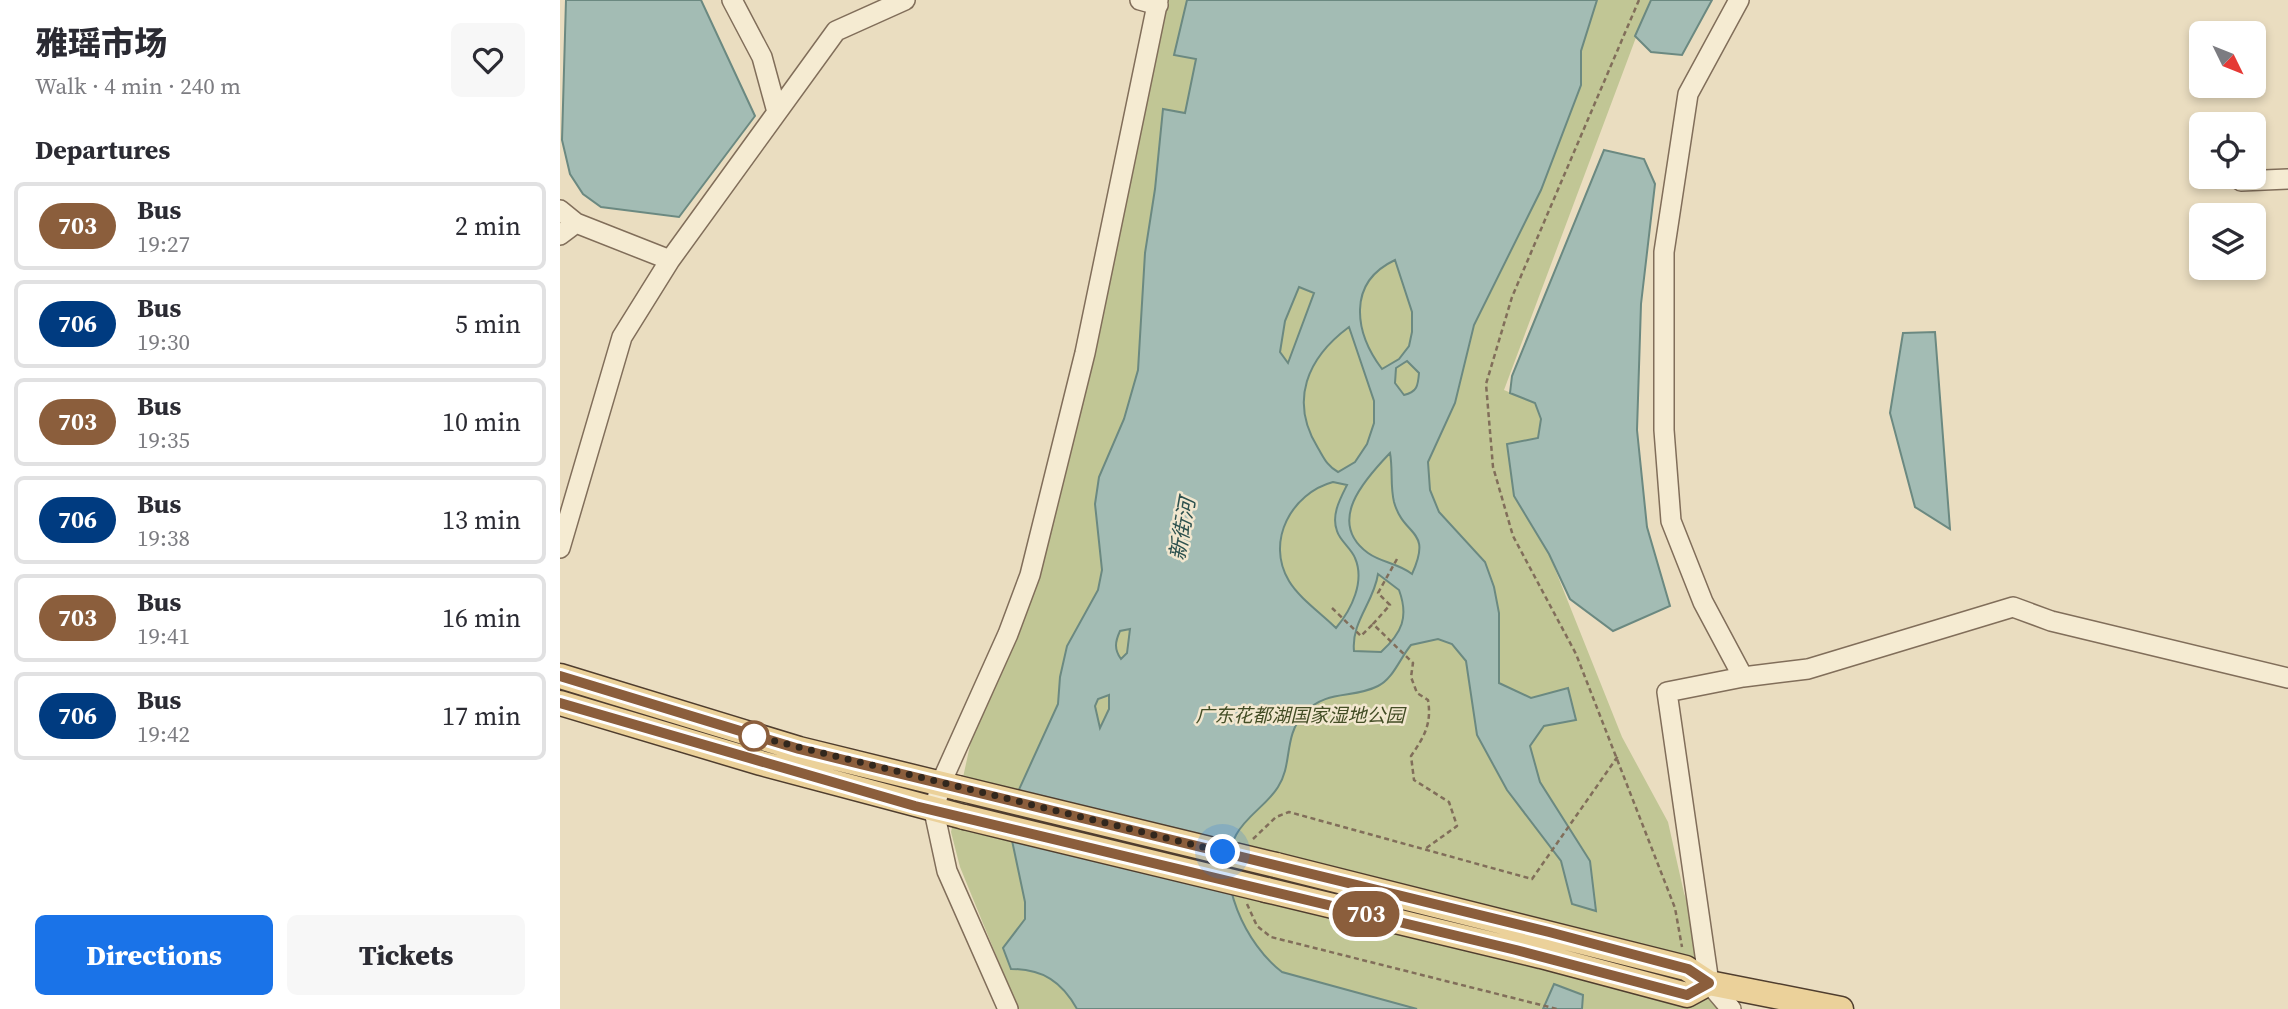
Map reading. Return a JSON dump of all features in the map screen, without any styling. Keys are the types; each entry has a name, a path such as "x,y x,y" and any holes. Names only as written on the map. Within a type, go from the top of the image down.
{"main road":[{"path":"560,676 799,749 1549,932 1601,959 1687,995 1709,983"},
{"path":"560,703 934,811 1541,956 1686,968 1709,983 1841,1009"}],"street":[{"path":"732,0 762,57 777,111"},
{"path":"560,548 622,337 670,260 835,31 905,0"},
{"path":"1739,0 1688,94 1664,252 1664,430 1671,522 1703,603 1743,677"},
{"path":"1008,1009 947,871 934,811 950,785 1030,575 1085,353 1152,2"},
{"path":"2266,180 2288,179"},
{"path":"560,210 568,229 670,260"},
{"path":"1731,1009 1709,983 1667,692 1743,677 1808,669 2013,607 2050,621 2288,678"}],"path":[{"path":"1639,0 1511,297 1486,384 1493,467 1513,536 1576,653 1606,736 1618,756 1675,908 1686,968"},
{"path":"1332,608 1361,636 1390,605 1378,593 1397,559"},
{"path":"1373,624 1413,663 1411,677 1417,693 1428,700 1431,715 1427,732 1411,756 1414,780 1449,802 1457,826 1425,849"},
{"path":"1542,865 1618,756"},
{"path":"1521,1000 1557,1009"}],"green space":[{"name":"广东花都湖国家湿地公园","path":"1168,0 1650,0 1504,390 1535,403 1541,419 1538,438 1507,444 1514,496 1549,554 1622,737 1668,822 1684,893 1723,1009 1018,1009 960,867 951,832 971,741 1024,613"}],"water":[{"path":"566,0 701,0 755,116 679,217 601,207 583,194 570,174 562,140"},
{"name":"新街河","path":"1187,0 1597,0 1581,51 1581,85 1541,190 1474,325 1455,403 1428,462 1430,490 1439,512 1485,562 1494,587 1499,613 1499,683 1531,698 1568,688 1576,720 1544,726 1530,746 1540,782 1590,861 1596,911 1572,904 1561,861 1507,790 1477,735 1466,661 1452,644 1438,639 1411,645 1392,673 1378,686 1322,700 1304,713 1293,731 1283,778 1268,799 1240,828 1230,852 1231,890 1237,910 1257,946 1282,972 1417,1009 1077,1009 1065,991 1050,979 1033,971 1011,969 1003,948 1025,919 1025,902 1010,831 1011,807 1058,704 1060,677 1067,646 1098,590 1102,570 1095,504 1099,477 1124,419 1138,370 1145,253 1163,109 1185,113 1196,59 1174,55","holes":["1395,260 1412,312 1409,346 1399,359 1382,369 1361,325 1362,295 1368,282 1379,270","1299,287 1314,293 1288,363 1280,352 1285,321","1349,327 1374,401 1374,423 1367,444 1355,462 1338,472 1328,464 1318,448 1309,431 1305,414 1307,382 1322,352","1407,361 1419,373 1416,388 1408,394 1404,395 1395,383 1396,368","1390,453 1394,502 1404,522 1418,540 1418,559 1412,574 1368,553 1356,541 1350,528 1353,502 1370,476","1333,482 1347,485 1337,507 1335,525 1338,535 1355,558 1359,576 1352,604 1336,628 1299,594 1282,566 1282,535 1287,521 1305,496","1378,574 1399,590 1403,608 1402,624 1381,652 1354,651 1359,621","1130,629 1127,653 1121,659 1116,649 1120,631","1109,695 1109,709 1100,728 1095,706 1098,699"]},
{"path":"1651,0 1712,0 1682,55 1651,52 1635,36"},
{"path":"1604,150 1644,159 1655,184 1641,304 1637,430 1647,527 1670,606 1613,631 1570,599 1549,554 1514,496 1507,444 1538,438 1541,419 1535,403 1510,393 1512,376"},
{"path":"1935,332 1950,529 1915,507 1890,413 1903,333"},
{"path":"1554,984 1583,995 1582,1009 1543,1009"}],"bus line":[{"name":"703","path":"560,676 799,749 1549,932 1688,969 1709,983 1687,995 1516,950 915,806 560,703"}],"route":[{"path":"754,736 746,734 826,756 1223,852"}]}
